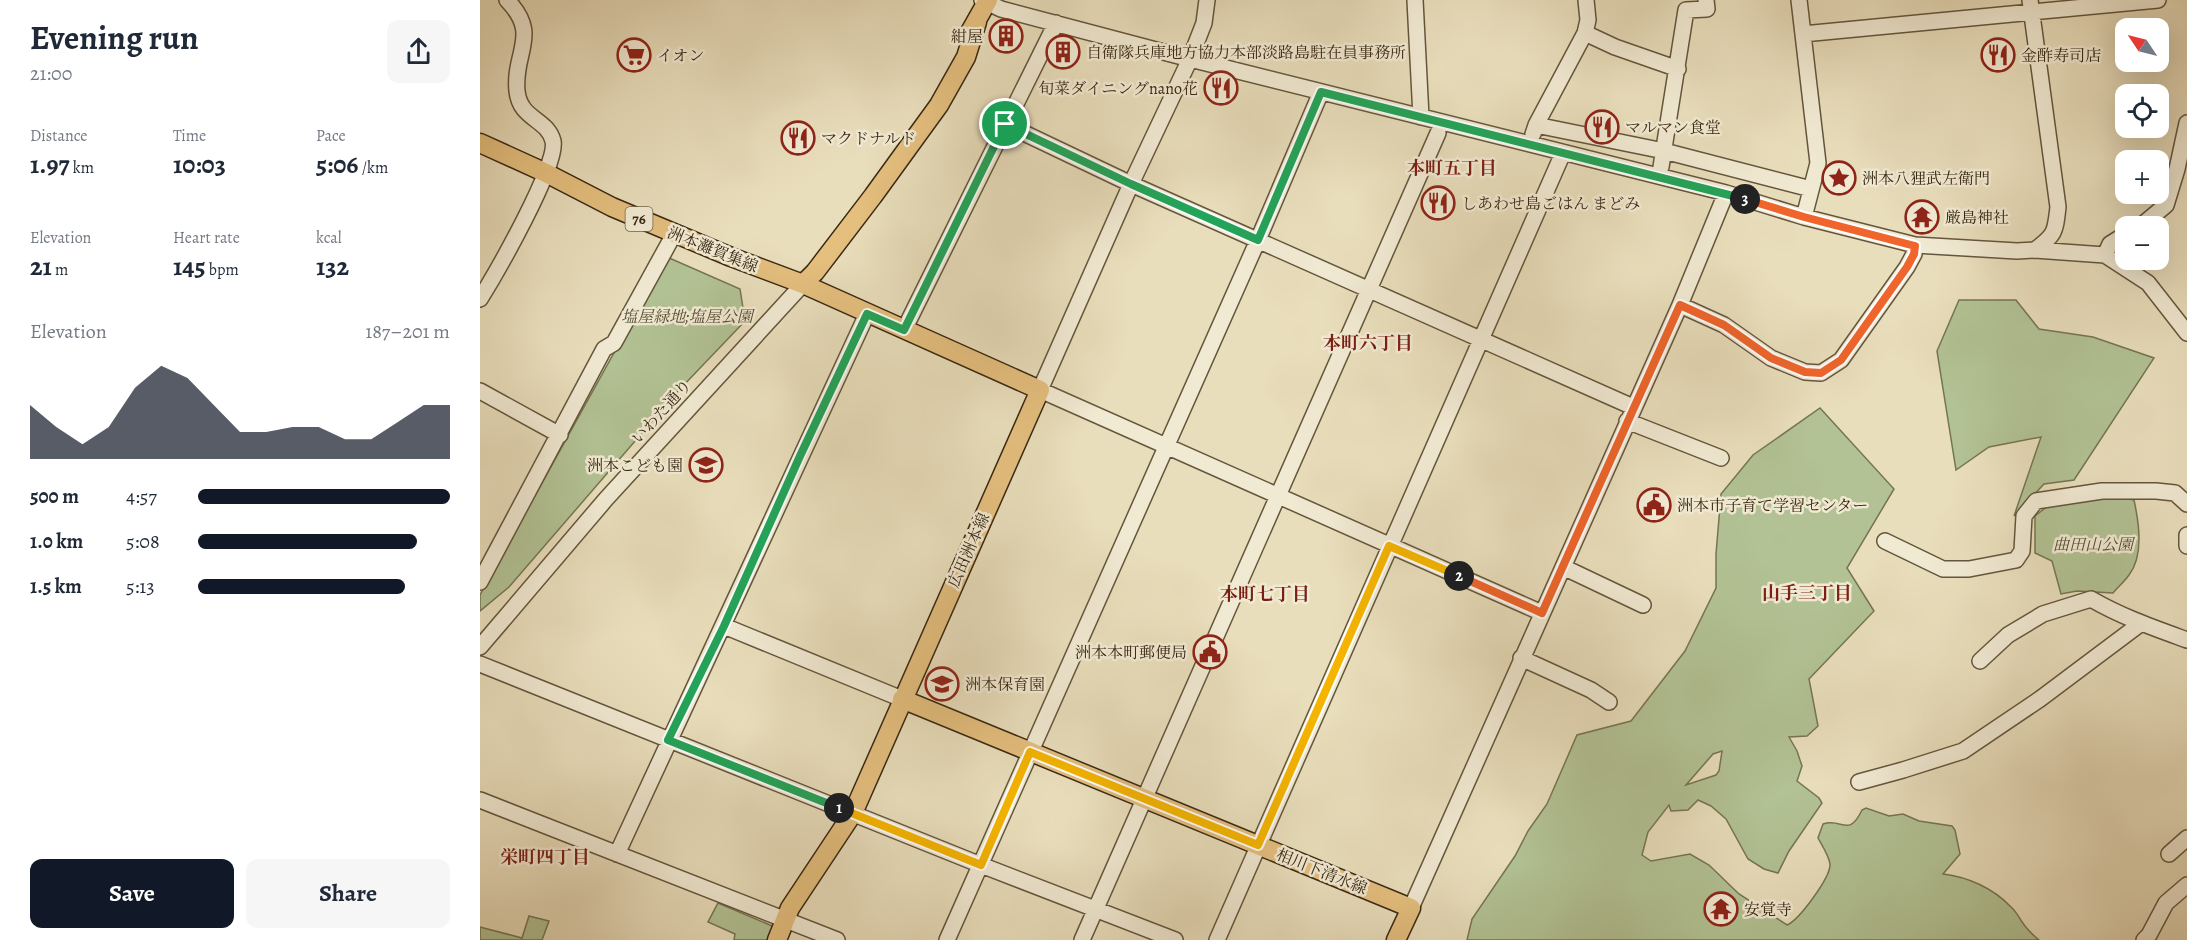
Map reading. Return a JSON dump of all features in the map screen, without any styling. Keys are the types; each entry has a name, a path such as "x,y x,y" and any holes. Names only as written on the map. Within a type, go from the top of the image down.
{"main road":[{"path":"986,1 977,22 961,44 927,106 868,190 836,245 815,272 802,284 1040,390"},
{"name":"洲本灘賀集線","path":"480,143 612,207 802,284"},
{"name":"広田洲本線","path":"777,940 790,908 853,813 1040,390"},
{"name":"相川下清水線","path":"902,699 1411,908"},
{"path":"1396,940 1411,908"}],"street":[{"path":"480,299 497,271 546,173 554,149 553,141 546,128 521,106 517,83 525,30 520,14 507,0"},
{"path":"1207,0 1204,23 1190,59 1131,184 1040,390 1166,444 1542,613"},
{"path":"1415,0 1421,117"},
{"path":"1531,145 1536,124 1585,33 1588,20 1586,0"},
{"path":"1662,167 1686,10 1707,9 1706,0"},
{"path":"1799,0 1818,163 1804,217"},
{"path":"1803,34 2031,6 2158,0"},
{"path":"986,1 1001,9 1190,59 1726,193 1804,217 1915,246 2105,255 2148,283 2187,333"},
{"path":"2031,6 2058,207 2052,238 2036,250"},
{"path":"904,330 1056,23"},
{"path":"1585,33 1615,47 1678,69"},
{"path":"947,940 1258,240 1321,92"},
{"path":"2153,216 2166,205 2187,123"},
{"path":"1005,124 1131,184 1481,339 1721,458"},
{"path":"1536,124 1664,151 1811,189"},
{"path":"1082,940 1438,133"},
{"path":"1217,940 1563,153"},
{"path":"1411,908 1680,305 1726,193"},
{"path":"480,582 604,349 614,344 674,234"},
{"path":"2105,255 2110,244 2115,241"},
{"path":"1680,305 1724,325 1771,358 1805,372 1821,373 1841,360 1907,267 1914,254 1915,246"},
{"name":"いわた通り","path":"480,647 606,499 802,284"},
{"path":"617,854 867,314"},
{"path":"480,391 560,435"},
{"path":"1885,541 1943,569 1969,569 2016,560 2022,551 2024,516 2036,501 2102,491 2156,491 2175,493 2187,504"},
{"path":"2187,535 2187,546"},
{"path":"1563,567 1643,605"},
{"path":"1980,661 2008,635 2043,614 2091,599 2140,624 2187,640"},
{"path":"1859,782 1963,751 2040,699 2140,624"},
{"path":"724,626 902,699"},
{"path":"1521,658 1591,690 1609,702"},
{"path":"480,664 981,865 1175,940"},
{"path":"480,800 837,940"},
{"path":"2169,854 2187,838"},
{"path":"2144,940 2150,935 2166,903 2187,885"}],"green space":[{"name":"塩屋緑地;塩屋公園","path":"667,257 740,289 745,321 680,389 509,587 480,611 480,595"},
{"path":"1959,300 2016,300 2039,329 2093,337 2154,358 2074,480 2044,484 2014,516 2041,437 1989,447 1956,470 1937,351"},
{"path":"1820,408 1894,489 1847,568 1874,611 1809,679 1818,726 1807,736 1789,737 1802,766 1797,781 1822,803 1789,851 1778,873 1764,869 1748,859 1726,819 1711,806 1698,800 1688,810 1671,811 1669,805 1648,832 1642,855 1651,861 1690,854 1709,865 1739,894 1787,925 1799,915 1813,897 1829,870 1828,858 1818,838 1823,824 1849,825 1866,808 1889,816 1903,814 1919,821 1952,826 1960,854 1943,874 1971,881 1996,894 2013,909 2039,940 1467,940 1472,919 1547,804 1577,735 1631,721 1685,651 1716,588 1716,554 1721,494 1753,455","holes":["1722,751 1719,771 1716,775 1686,785 1713,754"]},
{"name":"曲田山公園","path":"2111,495 2134,500 2139,539 2134,567 2113,593 2077,591 2061,594 2052,561 2035,553 2035,516 2049,505"},
{"path":"718,903 777,928 778,940 734,940 735,934 708,922"},
{"path":"529,916 549,921 542,940 480,940 480,927 522,938"}],"place":[{"name":"紺屋","path":"1006,36"},
{"name":"自衛隊兵庫地方協力本部淡路島駐在員事務所","path":"1063,52"},
{"name":"イオン","path":"634,55"},
{"name":"金酢寿司店","path":"1998,55"},
{"name":"旬菜ダイニングnano花","path":"1221,88"},
{"name":"マルマン食堂","path":"1602,127"},
{"name":"マクドナルド","path":"798,138"},
{"name":"洲本八狸武左衛門","path":"1839,178"},
{"name":"しあわせ島ごはん まどみ","path":"1438,203"},
{"name":"厳島神社","path":"1922,217"},
{"name":"洲本こども園","path":"706,465"},
{"name":"洲本市子育て学習センター","path":"1654,505"},
{"name":"洲本本町郵便局","path":"1210,652"},
{"name":"洲本保育園","path":"942,684"},
{"name":"安覚寺","path":"1721,909"}],"district":[{"name":"本町五丁目","path":"1452,168"},
{"name":"本町六丁目","path":"1368,343"},
{"name":"山手三丁目","path":"1807,593"},
{"name":"本町七丁目","path":"1265,594"},
{"name":"栄町四丁目","path":"545,857"}],"route":[{"path":"1321,92 1726,193 1804,217 1915,246 1914,254 1841,360 1821,373 1805,372 1771,358 1724,325 1680,305 1542,613 1389,546 1258,845 1030,752 981,865 668,740 724,626 867,314 904,330 1005,124 1131,184 1258,240 1321,92"}]}
